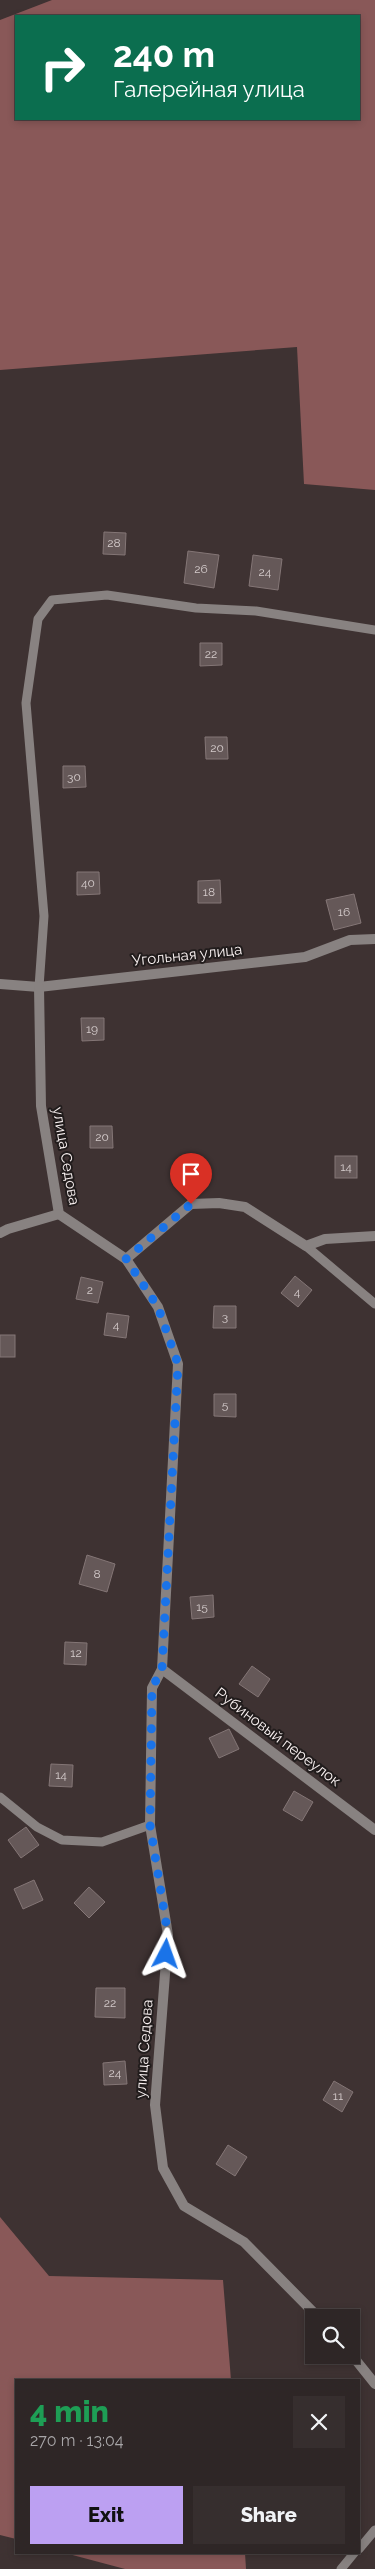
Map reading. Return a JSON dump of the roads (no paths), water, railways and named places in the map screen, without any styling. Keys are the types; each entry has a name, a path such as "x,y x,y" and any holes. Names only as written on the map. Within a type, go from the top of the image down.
{"street":[{"name":"Угольная улица","path":"0,984 39,987 306,957 350,940 375,939"},
{"name":"улица Седова","path":"39,987 41,1106 59,1214 94,1235 126,1259 158,1307 178,1364 162,1669 152,1688 150,1825 168,1935 164,1974 162,2038 155,2105 163,2168 184,2206 244,2242 310,2309"},
{"path":"126,1259 191,1204 219,1203 245,1208 306,1246 326,1239 375,1236"},
{"path":"0,1233 8,1228 59,1214"},
{"name":"Рубиновый переулок","path":"162,1669 375,1830"},
{"path":"359,2364 375,2384"}],"lane":[{"path":"39,987 44,916 26,703 38,620 52,600 107,596 196,608 256,611 375,630"},
{"path":"306,1246 375,1304"},
{"path":"0,1797 37,1827 62,1840 102,1842 150,1825"},
{"path":"360,2548 375,2530"},
{"path":"341,2569 353,2554"}]}
